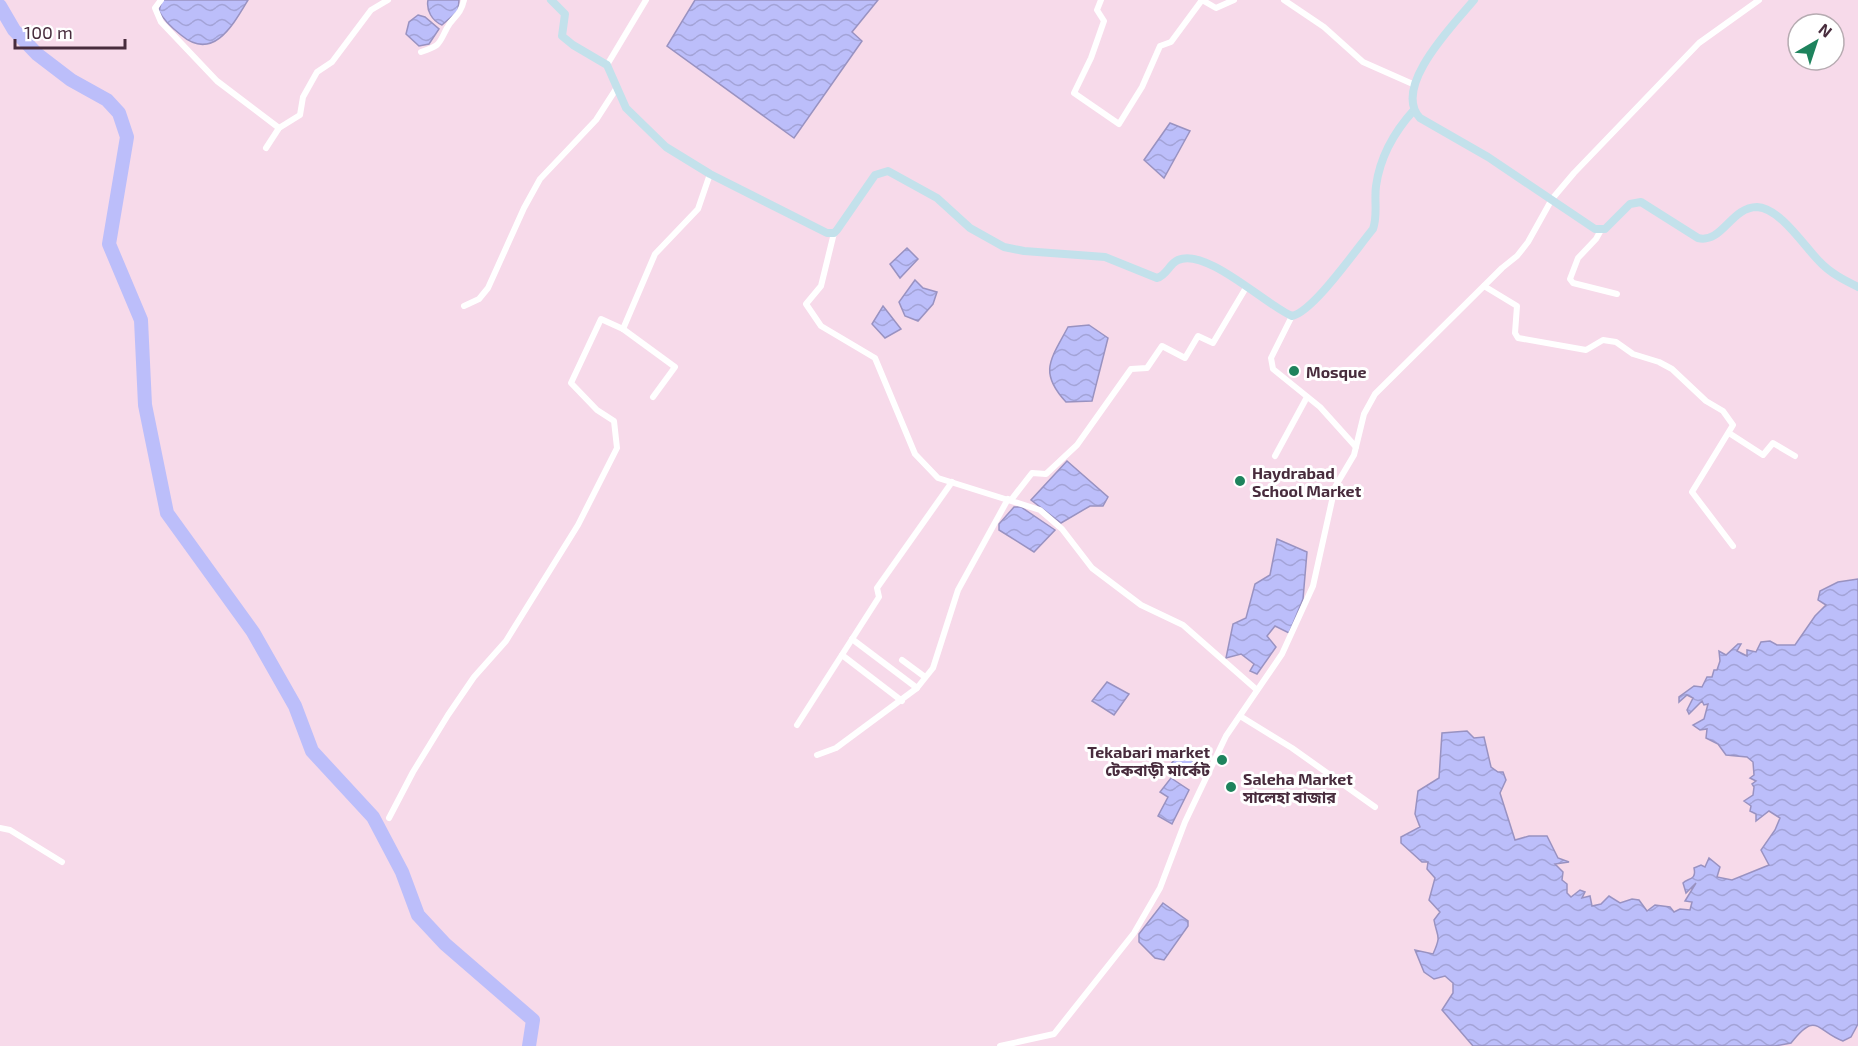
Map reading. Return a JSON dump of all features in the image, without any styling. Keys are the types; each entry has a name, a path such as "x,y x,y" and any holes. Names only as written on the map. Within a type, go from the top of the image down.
{"street":[{"path":"160,0 155,8 161,22 217,81 279,128"},
{"path":"266,148 279,128 300,115 303,97 317,72 332,62 371,10 388,0"},
{"path":"421,52 438,46 444,39 447,27 457,18 464,0"},
{"path":"551,0 565,14 562,36 607,65 626,108 666,147 710,174 801,218 826,233 834,233"},
{"path":"607,65 646,0"},
{"path":"1101,0 1097,10 1104,21 1091,58 1074,93 1119,124 1142,87 1160,46 1170,42 1202,0 1216,8 1234,0"},
{"path":"1284,0 1324,27 1364,62 1415,85"},
{"path":"1356,447 1346,433 1273,369 1270,358 1293,316 1303,312 1327,286 1373,229 1376,221 1376,187 1385,154 1394,136 1414,110 1415,85 1420,69 1474,0"},
{"path":"1000,1046 1054,1034 1134,933 1160,888 1185,822 1226,736 1282,654 1313,586 1335,487 1356,447 1364,414 1375,394 1517,256 1539,225 1552,199 1699,43 1759,0"},
{"path":"464,306 479,299 488,288 524,208 540,179 596,120 616,89"},
{"path":"1414,110 1420,118 1488,157 1595,229 1601,230"},
{"path":"1257,690 1183,625 1141,605 1092,568 1062,529 1041,510 938,478 915,454 875,358 821,326 806,304 821,286 834,233 875,175 888,171 937,198 980,234 1012,250 1105,257 1154,278 1162,276 1180,258 1189,259 1221,269 1293,316"},
{"path":"623,329 656,255 698,209 710,174"},
{"path":"1617,294 1573,283 1570,279 1578,258 1596,239 1601,230 1630,204 1641,202 1658,210 1698,238 1706,240 1712,238 1735,215 1758,207 1767,210 1798,236 1819,261 1839,277 1858,287"},
{"path":"817,755 836,748 902,701 917,688 933,668 958,590 1010,500 1032,473 1046,474 1077,445 1131,369 1147,368 1162,346 1185,358 1198,336 1213,343 1247,286"},
{"path":"1484,286 1517,306 1515,333 1518,338 1586,350 1603,340 1616,342 1634,354 1672,369 1706,401 1724,411 1733,425 1692,492 1733,546"},
{"path":"389,818 413,772 448,715 474,677 506,640 578,525 617,448 614,421 597,410 571,383 601,319 623,329 675,367 653,397"},
{"path":"1275,456 1307,397"},
{"path":"1729,433 1763,454 1773,443 1795,456"},
{"path":"797,725 879,597 877,588 952,482"},
{"path":"852,639 917,688"},
{"path":"842,655 902,701"},
{"path":"902,660 925,678"},
{"path":"1240,716 1292,748 1375,807"},
{"path":"0,828 10,830 62,862"}],"water":[{"path":"162,0 248,0 236,20 221,37 203,44 192,42 168,24 159,11"},
{"path":"428,0 459,0 458,11 442,25 430,15"},
{"path":"695,0 878,0 852,32 862,41 794,138 667,46"},
{"path":"418,15 425,17 439,29 429,44 419,46 406,34 409,22"},
{"path":"1170,123 1190,131 1164,178 1144,160"},
{"path":"907,248 918,259 900,278 890,264"},
{"path":"915,280 923,288 937,292 933,304 918,321 905,316 899,302"},
{"path":"883,306 901,329 885,338 872,324"},
{"path":"1089,325 1108,338 1092,401 1066,402 1052,382 1050,365 1068,327"},
{"path":"1067,461 1108,497 1103,506 1090,506 1061,523 1031,500"},
{"path":"1014,507 1021,507 1055,530 1034,552 999,530 999,524"},
{"path":"1277,539 1307,552 1303,599 1289,633 1275,626 1267,636 1276,647 1257,674 1250,671 1254,664 1241,654 1226,658 1233,624 1246,618 1255,584 1270,575"},
{"path":"1858,579 1858,1024 1851,1037 1843,1041 1812,1025 1806,1027 1791,1043 1775,1046 1473,1046 1442,1010 1453,993 1453,983 1445,976 1434,979 1424,972 1415,950 1433,954 1438,939 1434,920 1440,912 1429,900 1435,878 1427,869 1428,862 1422,862 1401,843 1401,837 1420,827 1415,814 1418,791 1439,778 1442,733 1467,731 1474,738 1484,737 1491,767 1498,772 1503,772 1506,780 1500,793 1515,840 1529,836 1547,836 1558,858 1569,862 1555,864 1563,872 1562,880 1567,884 1567,893 1571,897 1580,890 1585,892 1582,898 1590,896 1592,906 1601,904 1609,896 1620,903 1632,899 1639,900 1647,911 1655,905 1670,907 1674,912 1680,909 1690,910 1692,902 1685,901 1696,883 1686,893 1683,883 1693,877 1694,868 1701,865 1705,867 1709,858 1720,867 1717,877 1732,880 1769,865 1761,850 1775,830 1780,818 1769,811 1756,821 1756,814 1750,811 1751,806 1744,801 1753,795 1752,784 1756,781 1750,778 1754,775 1753,762 1747,757 1726,755 1718,744 1706,738 1707,729 1700,730 1693,725 1704,719 1708,704 1704,705 1702,701 1689,714 1687,710 1693,698 1687,695 1679,702 1679,697 1694,686 1702,687 1707,677 1712,677 1720,661 1719,651 1726,655 1741,644 1737,651 1747,656 1747,650 1756,652 1761,642 1795,645 1815,616 1826,605 1818,600 1820,591 1838,582"},
{"path":"1107,682 1129,694 1114,715 1092,701"},
{"path":"1181,752 1195,763 1183,776 1170,765"},
{"path":"1171,778 1189,790 1172,824 1158,816 1168,797 1160,792"},
{"path":"1163,903 1188,921 1188,926 1164,960 1155,958 1139,942 1139,934"}],"waterway":[{"path":"0,6 14,30 37,54 71,80 107,100 119,113 127,137 109,244 141,320 145,405 167,513 253,632 295,706 312,751 373,817 402,872 418,915 445,944 533,1020 529,1046"}],"place":[{"name":"Mosque","path":"1294,371"},
{"name":"Haydrabad School Market","path":"1240,481"},
{"name":"Tekabari market টেকবাড়ী মার্কেট","path":"1222,760"},
{"name":"Saleha Market সালেহা বাজার","path":"1231,787"}]}
